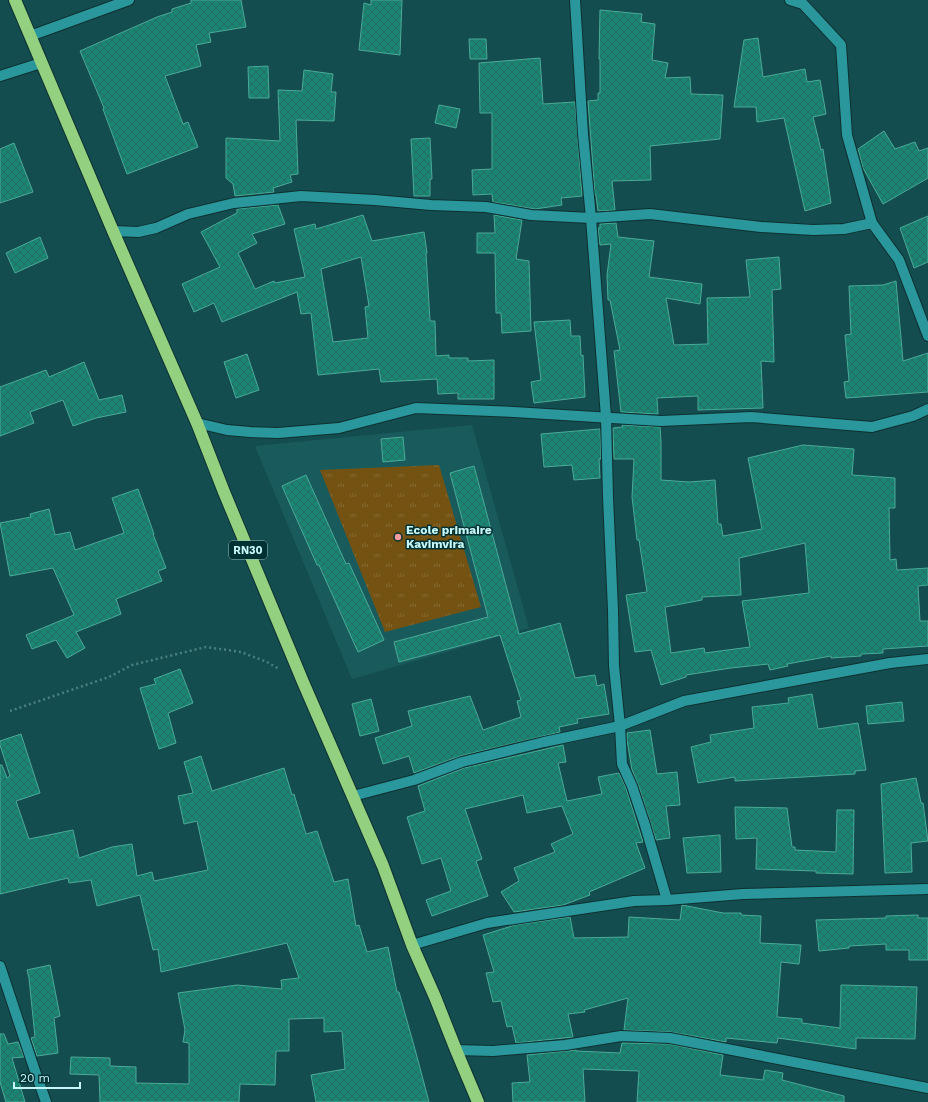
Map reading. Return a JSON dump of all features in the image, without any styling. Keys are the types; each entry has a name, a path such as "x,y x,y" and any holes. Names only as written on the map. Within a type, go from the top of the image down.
{"highway":[{"name":"RN30","path":"15,0 113,231 197,423 303,682 383,866 412,945 478,1102"}],"street":[{"path":"30,36 129,0"},
{"path":"575,0 583,134 592,218 606,417 614,666 622,764 632,786 645,825 667,900"},
{"path":"790,0 803,4 841,45 847,135 872,223 899,260 928,336"},
{"path":"0,76 41,63"},
{"path":"113,231 138,232 156,228 188,214 234,203 301,196 486,208 531,215 592,218 650,214 761,227 813,230 844,229 872,223"},
{"path":"197,423 227,430 278,433 339,428 416,408 661,421 751,417 872,427 912,416 928,409"},
{"path":"353,796 414,780 462,762 544,742 620,726 684,701 890,664 928,659"},
{"path":"412,945 487,923 634,901 743,894 928,889"},
{"path":"0,966 46,1102"},
{"path":"456,1050 493,1051 565,1045 621,1036 670,1038 928,1088"}],"path":[{"path":"10,711 109,677 132,665 206,647 241,652 267,662 303,682"}],"shaded area":[{"name":"Ecole primaire Kavimvira","path":"472,425 529,628 352,679 255,446"}],"green space":[{"path":"439,465 481,607 385,632 320,470"}],"building":[{"path":"191,0 241,0 246,27 209,33 211,42 196,45 201,66 165,76 183,124 188,122 198,147 127,174 103,109 104,108 80,51 157,17 172,12 172,9 191,3"},
{"path":"371,0 402,0 400,55 359,50 364,3 371,5"},
{"path":"600,10 642,14 641,22 655,24 652,60 668,63 665,78 690,77 691,94 723,95 720,139 650,146 651,180 612,181 615,210 598,211 595,195 588,101 598,100 598,93 600,93"},
{"path":"758,38 763,77 805,69 807,82 820,80 826,114 813,117 821,150 823,149 831,203 805,211 784,118 757,122 756,107 734,107 744,40"},
{"path":"469,39 486,39 487,59 470,59"},
{"path":"540,58 543,104 575,102 582,196 561,198 562,205 535,209 493,202 492,194 473,195 472,170 492,169 492,113 480,113 479,63"},
{"path":"268,66 269,98 249,98 248,67"},
{"path":"304,70 333,74 331,92 336,92 334,121 296,120 298,174 290,175 292,182 273,188 274,192 235,196 233,184 226,178 226,138 280,141 278,90 302,91"},
{"path":"439,105 460,109 456,128 435,123"},
{"path":"884,131 895,149 915,142 919,151 928,148 928,178 883,204 863,168 858,149"},
{"path":"430,138 432,179 430,179 430,196 414,196 411,139"},
{"path":"14,143 33,192 0,203 0,149"},
{"path":"278,205 285,224 252,234 257,243 238,253 255,289 274,281 275,283 305,277 294,229 315,224 316,229 363,215 372,241 424,232 427,253 430,321 435,321 436,356 449,355 449,358 468,358 468,361 494,360 494,399 458,399 458,393 438,394 437,379 381,382 379,369 318,375 311,313 301,314 297,292 222,322 214,303 194,312 182,284 220,267 201,232 237,213 237,209","holes":["361,257 369,306 365,307 368,338 333,342 321,269"]},
{"path":"494,215 522,220 516,259 529,261 531,331 502,333 501,313 496,313 495,253 477,253 477,233 495,233"},
{"path":"928,216 928,262 914,268 900,228"},
{"path":"616,223 618,237 654,241 649,277 702,284 700,304 666,298 674,345 708,344 707,298 750,297 746,260 779,257 781,289 772,290 774,362 761,361 763,408 698,410 698,396 657,398 658,414 621,412 614,351 620,350 610,300 608,300 607,275 611,244 600,245 598,228 600,228 600,224"},
{"path":"40,237 48,258 15,273 6,253"},
{"path":"896,281 903,361 928,353 928,392 846,398 844,382 849,381 845,335 851,334 849,286 883,285"},
{"path":"570,320 571,336 580,336 581,356 583,355 585,397 534,403 531,382 541,380 534,322"},
{"path":"247,354 259,390 236,398 224,362"},
{"path":"84,362 99,400 122,395 126,412 96,418 73,426 63,400 30,412 34,423 0,436 0,387 46,370 49,377"},
{"path":"622,425 660,427 661,480 689,482 715,480 718,524 721,524 723,536 762,529 748,458 803,445 854,449 852,475 895,478 895,508 889,508 890,560 896,559 897,570 928,568 928,585 918,586 920,621 928,621 928,646 883,649 883,653 861,654 861,656 831,658 831,656 787,664 788,666 770,670 768,664 731,668 686,675 686,677 661,685 651,650 635,652 626,595 647,592 639,540 637,540 632,497 634,459 614,459 613,428 623,427","holes":["805,543 809,593 742,601 750,647 705,653 704,648 671,653 665,607 702,600 702,597 741,595 739,558"]},
{"path":"600,429 600,478 574,480 572,465 544,467 541,434"},
{"path":"403,437 405,460 383,462 381,439"},
{"path":"474,466 519,634 560,623 575,678 595,675 597,686 604,684 609,714 577,719 578,723 559,727 560,732 460,756 414,773 409,756 383,764 375,738 412,726 408,711 470,696 483,730 521,717 517,701 521,700 500,635 399,662 394,642 488,617 450,473"},
{"path":"306,475 346,564 349,563 384,640 358,652 282,486"},
{"path":"138,489 166,568 158,571 162,581 116,599 121,614 76,632 85,648 67,658 56,640 32,649 26,635 74,615 53,568 10,576 0,523 31,517 30,514 49,509 55,535 70,532 75,550 124,533 112,498"},
{"path":"180,669 193,703 168,713 176,743 159,749 140,688 156,684 154,679"},
{"path":"812,694 818,729 858,723 866,770 855,771 855,774 735,781 735,777 698,783 691,747 711,742 710,735 754,728 752,707 789,703 788,698"},
{"path":"371,699 379,731 360,736 352,704"},
{"path":"902,702 904,721 868,724 866,706"},
{"path":"650,730 657,774 677,772 680,805 666,806 670,838 656,840 632,770 627,740 627,733"},
{"path":"21,734 40,793 16,801 29,839 73,830 79,858 112,847 132,844 137,876 152,872 154,881 208,870 197,821 184,824 178,796 193,793 184,762 201,756 212,791 284,768 292,795 294,794 306,834 317,831 334,882 348,879 356,926 359,925 367,952 388,947 397,992 399,992 429,1102 316,1102 311,1075 345,1069 342,1031 324,1032 324,1018 289,1019 289,1051 276,1051 275,1085 240,1084 239,1102 100,1102 99,1075 70,1074 71,1057 110,1058 110,1066 136,1067 136,1083 189,1084 189,1043 183,1042 185,1030 178,993 237,985 282,989 281,980 299,978 287,943 161,972 158,949 153,950 140,895 97,906 91,880 69,883 68,878 0,894 0,765 2,765 7,778 10,776 0,741"},
{"path":"563,745 566,762 558,763 567,801 602,794 598,777 619,773 626,788 643,842 636,843 645,868 589,892 590,895 563,905 514,912 501,892 519,881 514,868 555,852 551,844 573,834 562,806 527,813 523,795 465,809 482,859 476,861 488,896 432,916 426,900 451,891 441,858 422,864 407,817 425,811 418,786 464,768"},
{"path":"916,778 921,803 923,803 928,841 911,843 912,872 885,873 881,784"},
{"path":"735,807 787,808 792,847 795,847 795,850 836,852 837,810 854,810 853,874 756,869 757,838 736,839"},
{"path":"720,835 721,872 687,873 683,838"},
{"path":"682,905 723,913 741,913 741,915 761,916 760,943 801,945 799,964 781,962 777,1017 802,1019 802,1023 840,1028 841,985 917,987 915,1039 856,1038 856,1049 778,1038 777,1043 726,1038 726,1042 671,1032 624,1030 628,998 584,1010 585,1012 568,1014 573,1037 516,1043 512,1026 507,1027 501,1001 493,1002 486,973 494,972 483,935 515,925 570,917 574,938 628,937 629,917 680,920"},
{"path":"918,915 918,918 928,918 928,960 909,960 909,950 886,950 886,944 849,946 849,948 819,951 816,920 886,918 886,916"},
{"path":"50,965 60,1016 54,1018 58,1053 37,1056 31,1038 35,1037 27,970"},
{"path":"0,1034 4,1034 8,1044 18,1042 24,1057 12,1058 25,1102 6,1102 0,1082"},
{"path":"622,1043 669,1044 723,1055 720,1075 763,1080 765,1070 783,1073 782,1080 844,1096 844,1102 637,1102 639,1071 583,1069 585,1102 513,1102 512,1083 530,1082 527,1055 576,1050 620,1053"}],"place":[{"name":"Ecole primaire Kavimvira","path":"398,537"}]}
